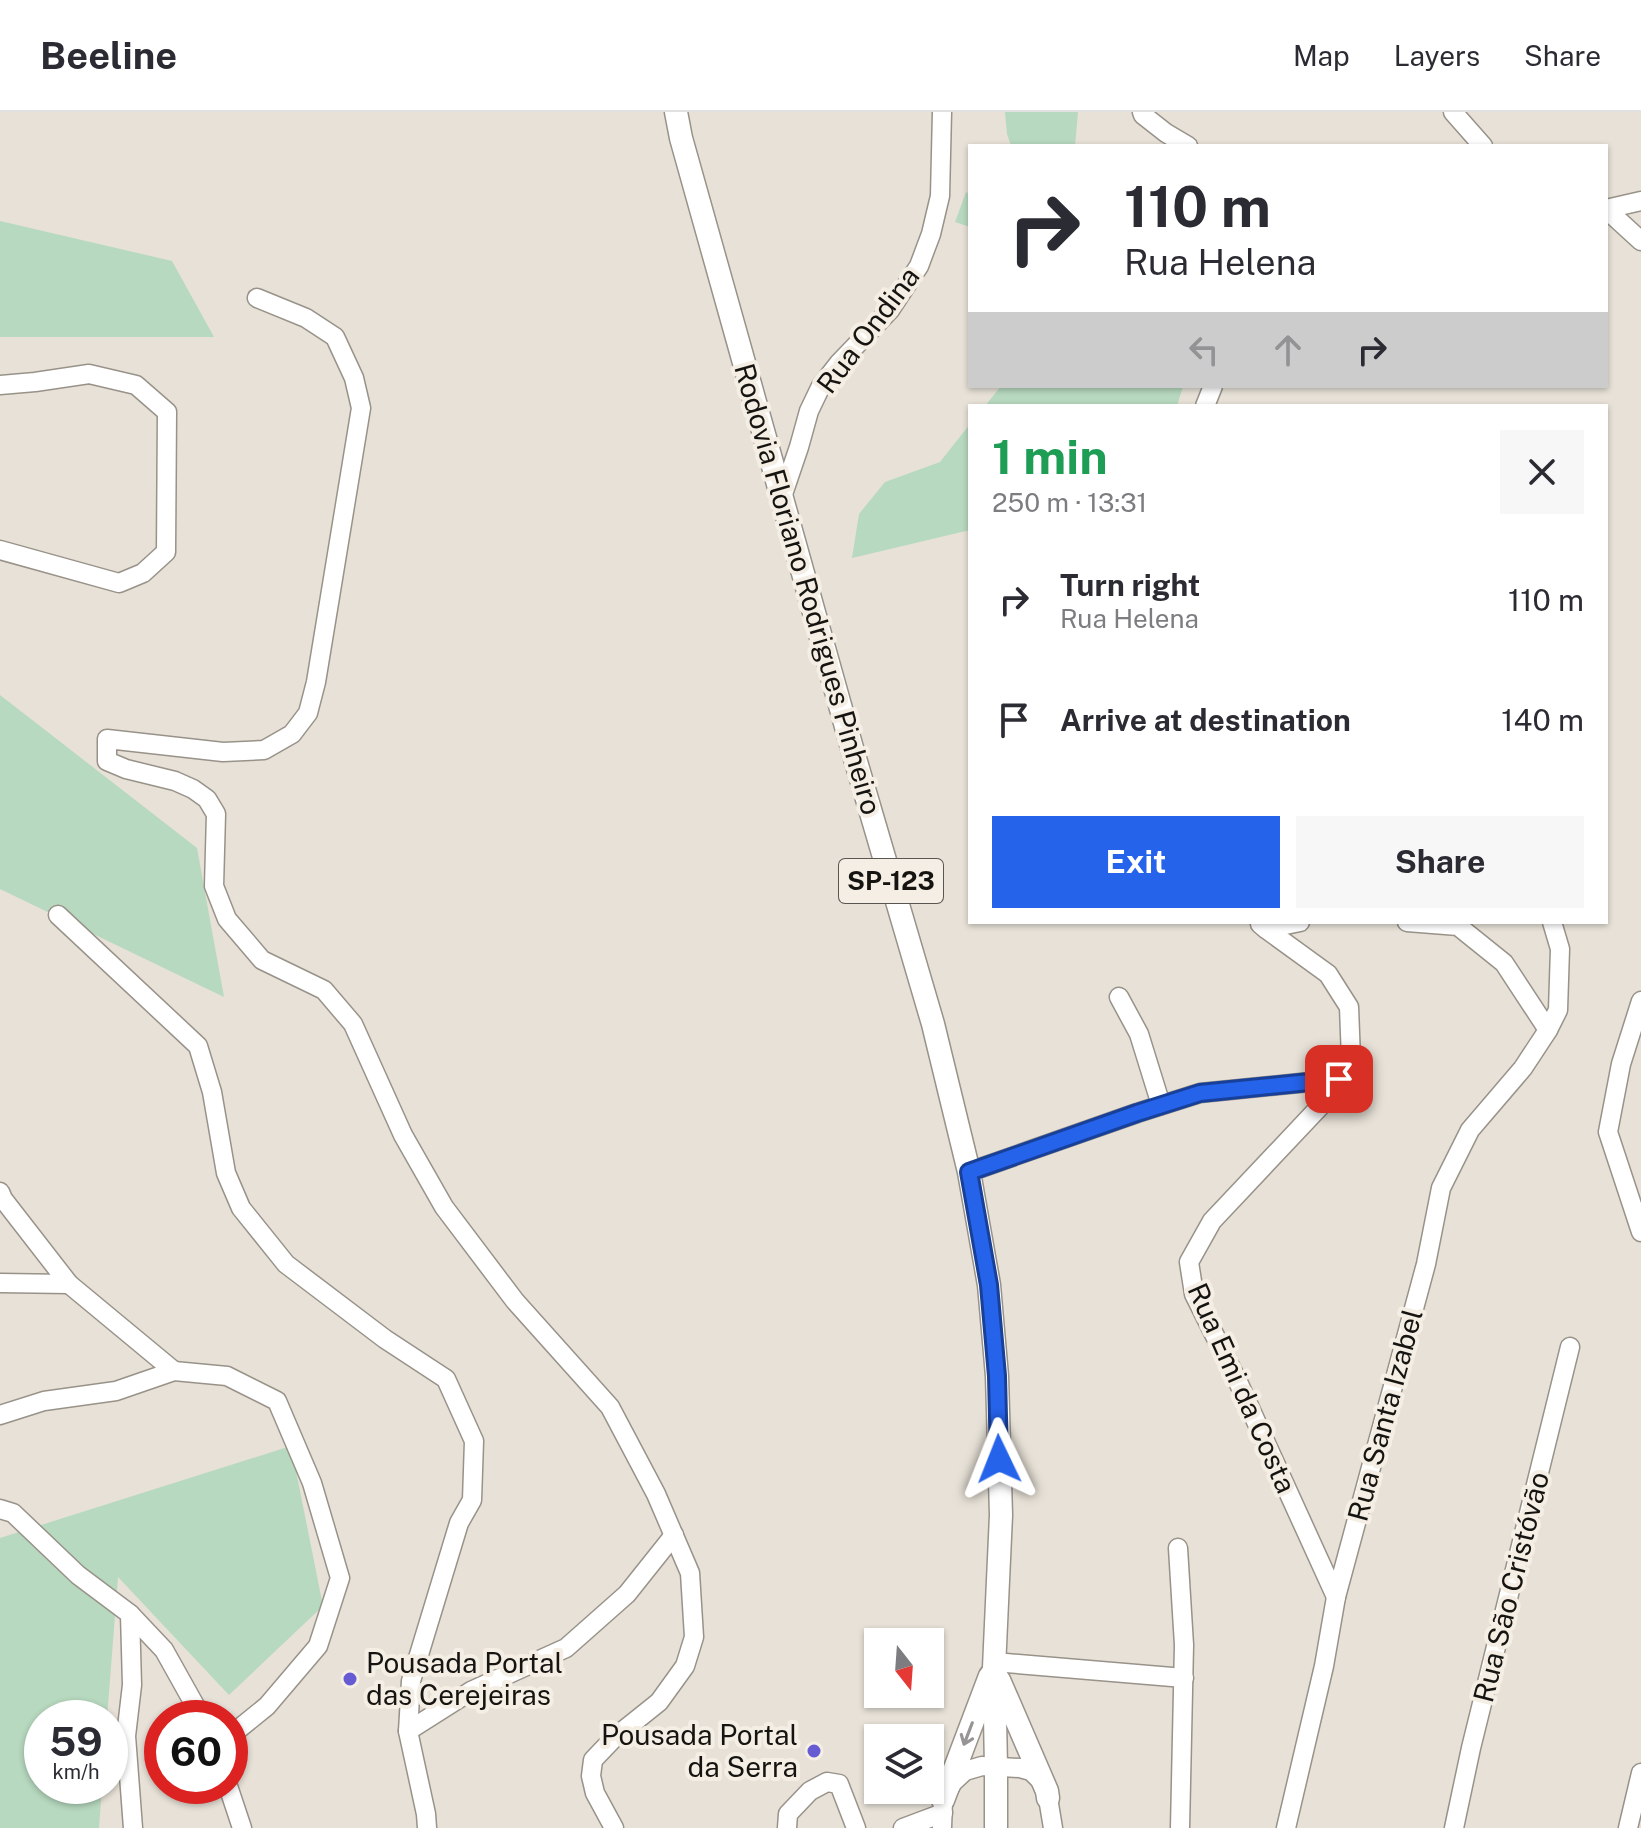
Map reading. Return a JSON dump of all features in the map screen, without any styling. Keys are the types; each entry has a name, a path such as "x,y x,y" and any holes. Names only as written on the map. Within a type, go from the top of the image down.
{"main road":[{"name":"Rodovia Floriano Rodrigues Pinheiro","path":"676,112 933,1024 969,1172 989,1285 997,1376 1001,1515 994,1665 996,1828"},
{"path":"994,1665 1048,1798"},
{"path":"942,1814 994,1665"}],"street":[{"name":"Rua Ondina","path":"782,497 809,411 821,386 890,310 919,266 940,196 942,112"},
{"path":"1142,112 1185,144"},
{"path":"1453,112 1481,144"},
{"path":"1608,209 1641,201"},
{"path":"1608,211 1641,241"},
{"path":"257,298 306,318 335,337 354,378 361,408 316,682 308,713 292,734 264,750 223,752 107,739 107,761 175,781 207,799 216,814 214,886 227,919 262,960 324,990 353,1024 403,1135 444,1207 515,1301 610,1407 656,1494 690,1573 694,1637 685,1666 659,1702 614,1738 593,1760 591,1776 595,1793 614,1828"},
{"path":"0,385 89,374 136,385 167,412 166,552 143,573 119,583 0,550"},
{"path":"58,915 198,1046 212,1092 226,1173 241,1208 286,1264 385,1339 446,1379 474,1441 472,1500 459,1523 411,1681 408,1731 427,1828"},
{"path":"1432,924 1458,926 1504,963 1548,1030"},
{"path":"1548,1030 1558,1010 1560,949 1553,924"},
{"name":"Rua Emi da Costa","path":"1262,925 1328,974 1349,1007 1351,1059 1328,1098 1212,1221 1189,1262 1194,1294 1239,1384 1336,1597"},
{"path":"1119,997 1139,1034 1161,1105"},
{"path":"1641,1001 1621,1064 1608,1132 1641,1232"},
{"name":"Rua Santa Izabel","path":"1286,1828 1324,1666 1336,1597 1426,1264 1441,1188 1470,1130 1523,1068 1548,1030"},
{"path":"969,1172 1200,1093 1339,1079"},
{"path":"0,1192 69,1284 174,1371"},
{"path":"0,1283 69,1284"},
{"name":"Rua São Cristóvão","path":"1454,1828 1570,1347"},
{"path":"0,1415 44,1401 116,1391 174,1371 227,1376 277,1401 312,1483 340,1578 318,1646 267,1706 248,1721"},
{"path":"0,1509 13,1513 78,1575 130,1614 164,1650 192,1700"},
{"path":"408,1731 471,1691 566,1648 627,1594 674,1535"},
{"path":"1178,1548 1184,1645 1180,1828"},
{"path":"130,1614 132,1685 126,1736 133,1828"},
{"path":"994,1665 1184,1678"},
{"path":"903,1828 942,1814 953,1782 965,1771 982,1766 1031,1771 1041,1781 1048,1798 1053,1828"},
{"path":"1628,1828 1641,1773"},
{"path":"787,1828 788,1814 810,1791 827,1782 839,1784 856,1828"},
{"path":"234,1804 242,1828"}],"green space":[{"path":"1005,112 1078,112 1075,144 1010,144"},
{"path":"966,192 968,226 955,222"},
{"path":"0,221 172,261 214,337 0,337"},
{"path":"999,388 1182,388 1178,404 987,404"},
{"path":"968,427 968,530 852,558 859,514 885,482 940,462"},
{"path":"0,695 197,848 224,997 0,889"},
{"path":"291,1446 323,1606 229,1695 118,1577 108,1700 24,1700 24,1804 101,1804 99,1828 0,1828 0,1538"}],"place":[{"name":"Pousada Portal das Cerejeiras","path":"350,1679"},
{"name":"Pousada Portal da Serra","path":"814,1751"}],"route":[{"path":"999,1459 997,1376 989,1285 969,1172 1200,1093 1339,1079"}]}
